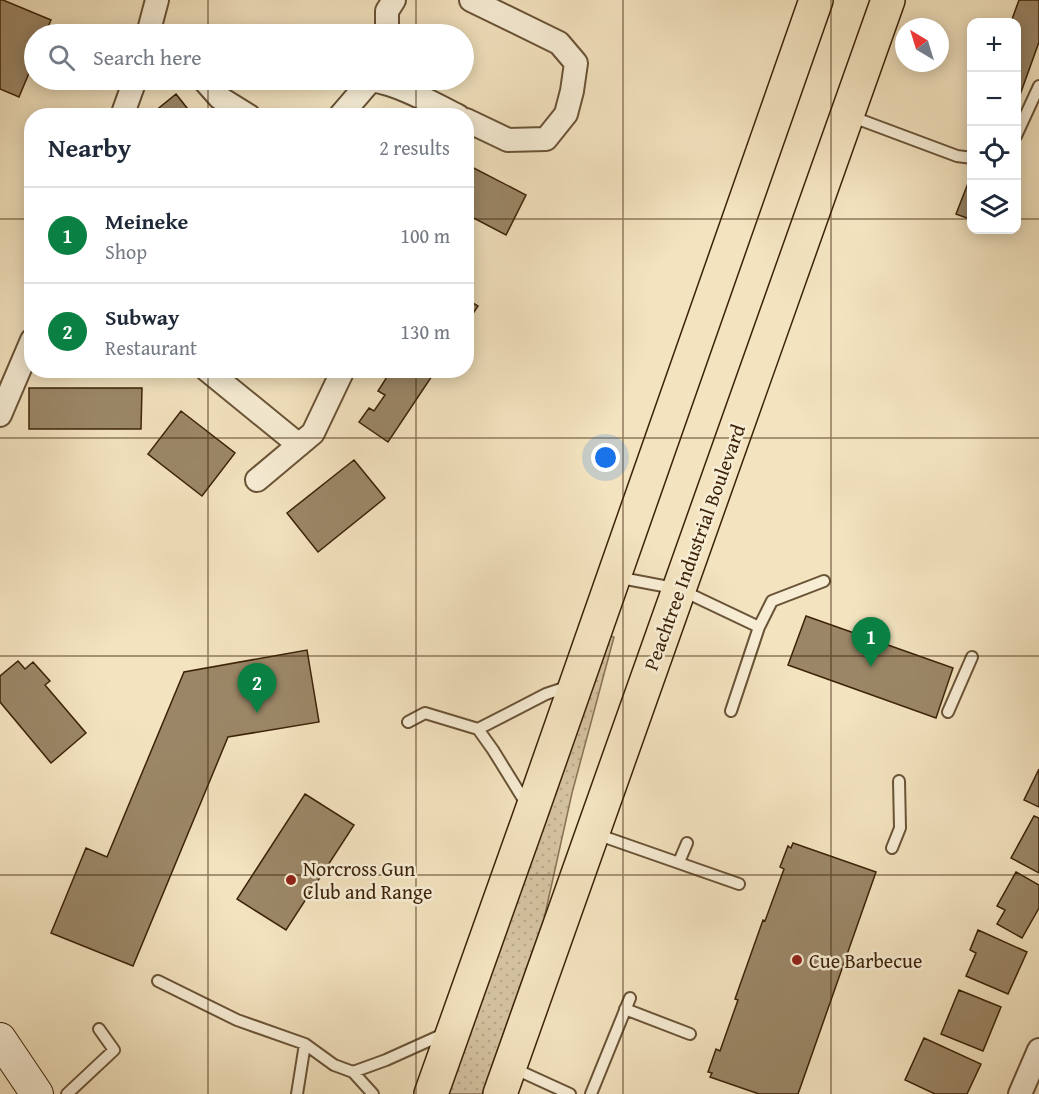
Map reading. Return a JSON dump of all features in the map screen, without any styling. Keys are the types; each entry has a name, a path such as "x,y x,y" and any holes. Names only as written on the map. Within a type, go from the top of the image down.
{"highway":[{"path":"431,1094 615,577 816,0"},
{"name":"Peachtree Industrial Boulevard","path":"505,1080 888,0"}],"main road":[{"path":"0,1039 37,1094"}],"street":[{"path":"151,24 157,0"},
{"path":"387,24 387,11 394,0"},
{"path":"471,0 559,43 576,63 566,114 546,139 508,140 474,124"},
{"path":"125,108 131,90"},
{"path":"213,90 220,98 236,108"},
{"path":"347,108 362,90"},
{"path":"403,90 442,108"},
{"path":"0,415 24,359"},
{"path":"217,378 299,445"},
{"path":"257,480 313,433 339,378"},
{"path":"1020,1094 1039,1050"}],"lane":[{"path":"1021,127 1039,86"},
{"path":"847,115 957,156 967,157"},
{"path":"615,577 679,588 759,627"},
{"path":"731,711 759,627 772,601 824,581"},
{"path":"948,712 972,657"},
{"path":"478,729 546,694 577,683"},
{"path":"408,722 425,713 478,729 531,813"},
{"path":"892,848 900,828 899,780"},
{"path":"593,832 739,884"},
{"path":"679,862 687,843"},
{"path":"158,981 237,1020 305,1044 334,1065 353,1072 374,1094"},
{"path":"591,1094 630,998"},
{"path":"625,1010 690,1034"},
{"path":"67,1094 114,1050 99,1029"},
{"path":"353,1072 455,1030"},
{"path":"297,1094 305,1044"},
{"path":"505,1080 570,1094"}],"shaded area":[{"path":"602,634 614,637 572,793 544,919 482,1094 448,1094"}],"building":[{"path":"0,0 3,0 51,20 49,24 24,24 24,85 19,97 0,89"},
{"path":"1019,0 1039,0 1039,42 1021,92 1021,18 1012,18"},
{"path":"176,94 187,108 159,108"},
{"path":"474,168 526,195 506,235 474,218"},
{"path":"967,186 967,218 956,214"},
{"path":"386,378 431,378 388,442 359,422 369,408 374,411 385,395 378,391"},
{"path":"29,388 142,388 141,429 29,429"},
{"path":"181,411 235,453 202,496 148,454"},
{"path":"354,460 385,498 318,552 287,513"},
{"path":"806,616 953,668 936,718 788,665"},
{"path":"307,650 319,722 228,737 133,966 51,933 86,848 107,857 184,672"},
{"path":"18,661 25,669 33,662 50,681 45,685 86,733 51,763 0,702 0,676"},
{"path":"1039,769 1039,807 1024,800"},
{"path":"305,794 354,825 286,930 237,899"},
{"path":"1034,816 1039,818 1039,873 1011,858"},
{"name":"Cue Barbecue","path":"793,843 876,872 798,1094 759,1094 710,1077 712,1073 708,1072 716,1049 720,1051 738,1000 735,999 784,869 780,867 788,846 791,848"},
{"path":"1016,872 1039,885 1039,908 1022,938 997,924 1005,910 997,906"},
{"path":"978,930 1027,952 1008,994 966,976 976,953 970,950"},
{"path":"959,990 1001,1007 983,1051 941,1034"},
{"path":"924,1038 981,1064 967,1094 935,1094 905,1080"}],"place":[{"name":"Meineke","path":"871,667"},
{"name":"Subway","path":"257,713"},
{"name":"Norcross Gun Club and Range","path":"291,880"},
{"name":"Cue Barbecue","path":"797,960"}]}
